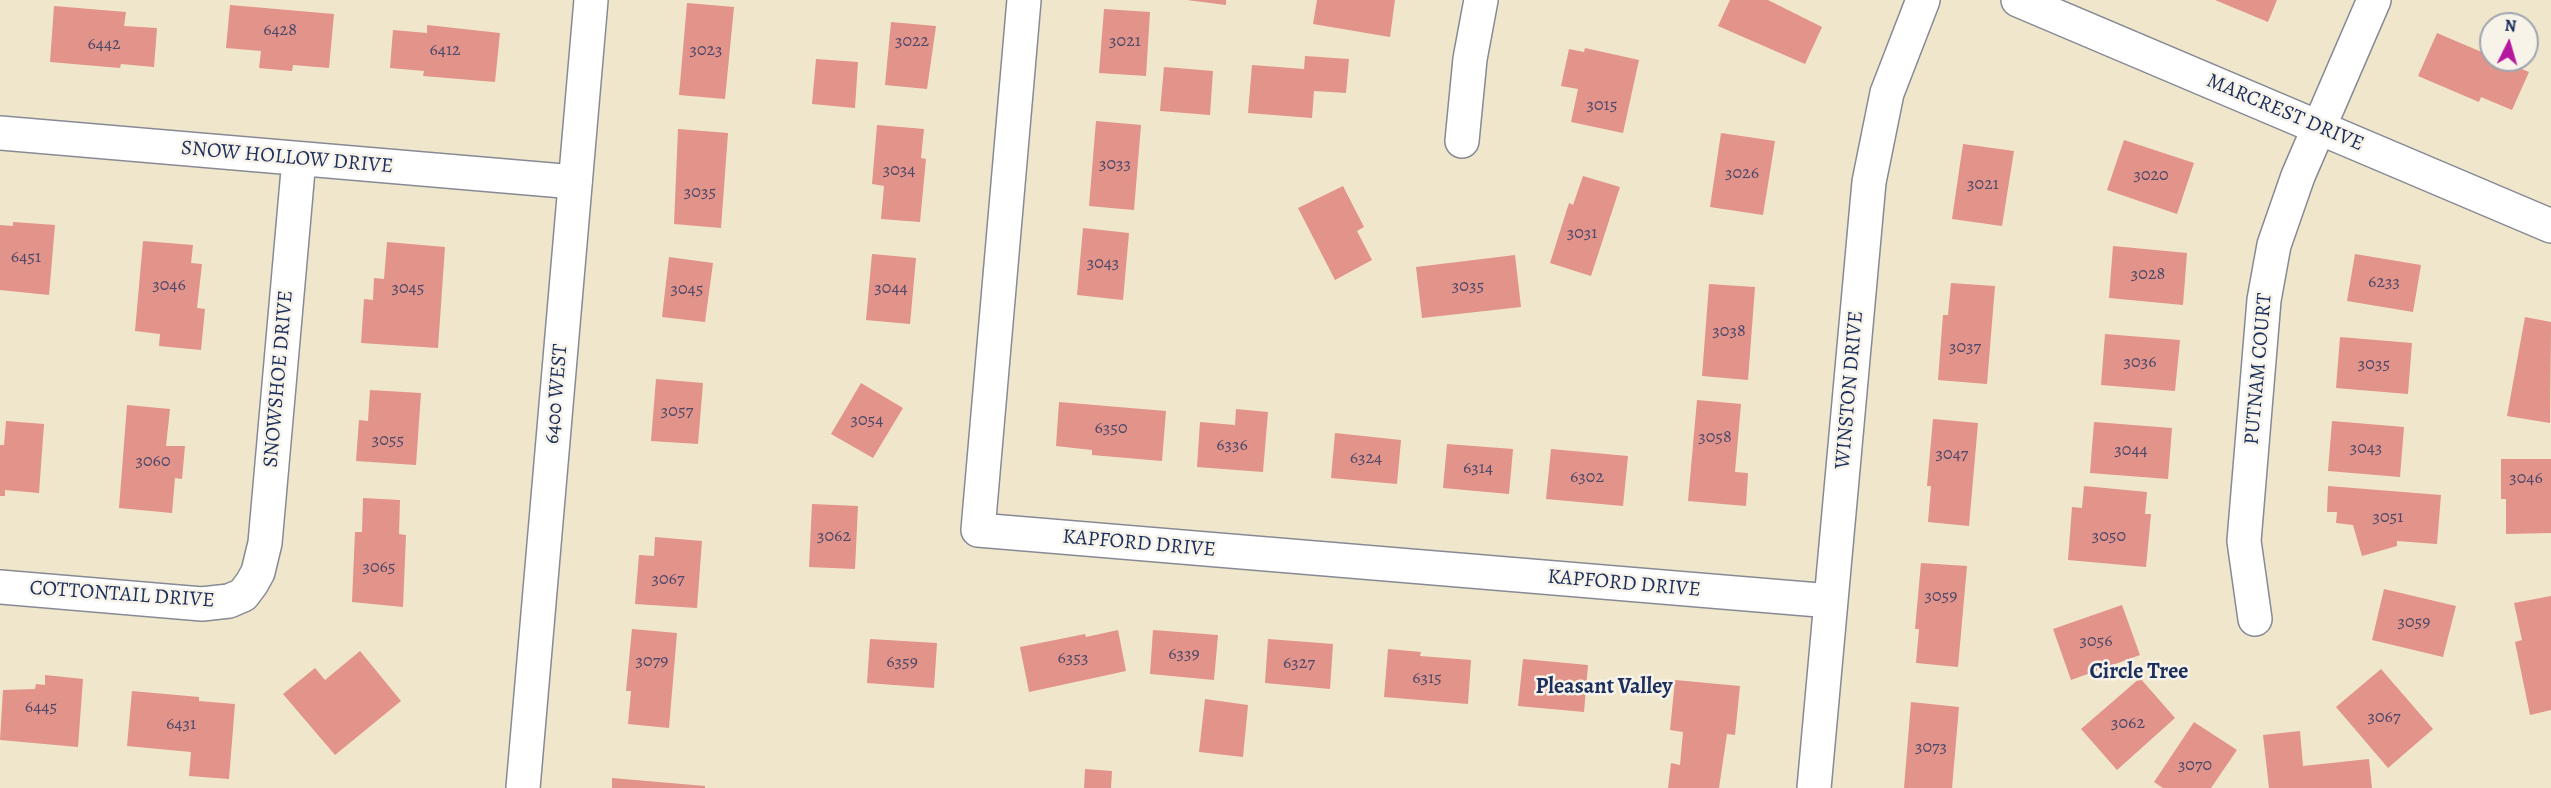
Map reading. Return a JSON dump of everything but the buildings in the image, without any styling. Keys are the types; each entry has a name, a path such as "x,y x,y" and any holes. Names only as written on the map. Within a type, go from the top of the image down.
{"street":[{"name":"6400 WEST","path":"523,788 591,0"},
{"name":"KAPFORD DRIVE","path":"1024,0 978,530 1831,601"},
{"path":"1462,141 1470,59 1481,0"},
{"name":"WINSTON DRIVE","path":"1814,788 1869,182 1887,93 1923,0"},
{"name":"MARCREST DRIVE","path":"2018,0 2551,226"},
{"name":"PUTNAM COURT","path":"2255,619 2244,541 2264,300 2274,245 2298,176 2374,0"},
{"name":"SNOW HOLLOW DRIVE","path":"0,133 575,182"},
{"name":"SNOWSHOE DRIVE","path":"243,595 258,572 265,543 299,159"},
{"name":"COTTONTAIL DRIVE","path":"0,587 188,604 216,603 243,595"}],"district":[{"name":"Circle Tree","path":"2139,673"},
{"name":"Pleasant Valley","path":"1604,688"}]}
